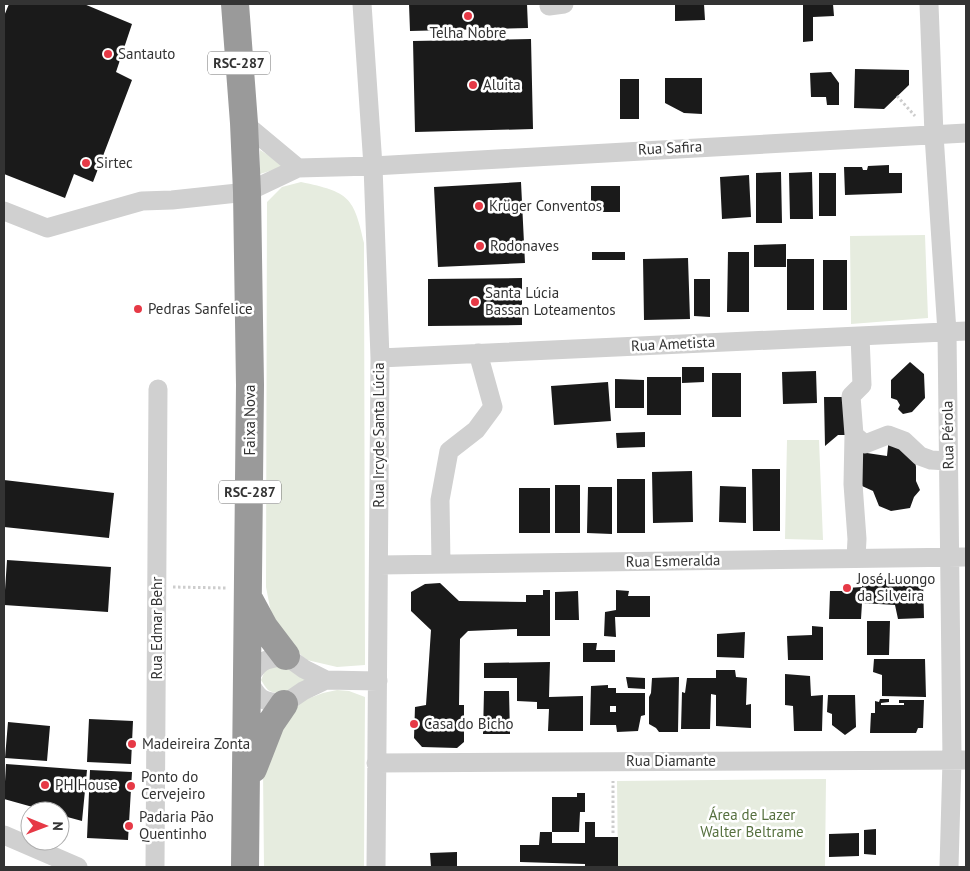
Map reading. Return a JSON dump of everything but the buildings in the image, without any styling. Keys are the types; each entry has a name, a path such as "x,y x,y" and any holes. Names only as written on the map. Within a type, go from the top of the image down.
{"highway":[{"name":"Faixa Nova","path":"235,4 247,192 250,385 238,593 248,680 243,864"},
{"path":"238,593 286,656"},
{"path":"246,786 271,723 284,704"}],"street":[{"name":"Rua Ircyde Santa Lúcia","path":"362,4 373,166 380,358 376,867"},
{"name":"Rua Pérola","path":"929,4 934,135 947,332 948,461 958,557 959,760 950,867"},
{"path":"4,211 47,228 142,201 172,200 247,192 298,168 244,123"},
{"name":"Rua Safira","path":"298,168 373,166 966,133"},
{"name":"Rua Ametista","path":"380,358 966,330"},
{"path":"856,558 857,539 853,484 854,435 851,396 862,385 860,336"},
{"path":"441,564 440,500 449,451 476,430 493,407 478,353"},
{"name":"Rua Edmar Behr","path":"155,867 158,389"},
{"path":"854,435 865,444 888,435 904,441 920,456 931,460 948,461"},
{"name":"Rua Esmeralda","path":"379,565 958,557"},
{"path":"326,680 284,704 267,702 256,695 248,680 257,666 267,659 286,656 304,669 326,680 378,682"},
{"name":"Rua Diamante","path":"376,762 959,760"},
{"path":"4,835 78,867"}],"path":[{"path":"897,96 916,119"},
{"path":"195,587 238,593"},
{"path":"613,781 613,833"}],"green space":[{"path":"260,150 286,166 260,174"},
{"path":"301,182 330,189 347,199 357,215 364,243 365,665 337,667 307,660 286,642 272,618 266,587 267,202 282,187"},
{"path":"925,235 928,318 851,324 850,236"},
{"path":"787,440 819,440 823,540 785,539"},
{"path":"273,665 286,665 311,679 290,690 279,693 273,692 268,690 261,680 265,671"},
{"path":"337,690 349,691 365,697 364,867 264,867 263,771 284,717 302,701"},
{"name":"Área de Lazer Walter Beltrame","path":"826,779 825,867 618,867 617,781"}],"place":[{"name":"Telha Nobre","path":"468,16"},
{"name":"Santauto","path":"108,54"},
{"name":"Aluita","path":"473,85"},
{"name":"Sirtec","path":"86,163"},
{"name":"Krüger Conventos","path":"479,206"},
{"name":"Rodonaves","path":"480,246"},
{"name":"Santa Lúcia Bassan Loteamentos","path":"475,302"},
{"name":"Pedras Sanfelice","path":"138,309"},
{"name":"José Luongo da Silveira","path":"847,588"},
{"name":"Casa do Bicho","path":"414,724"},
{"name":"Madeireira Zonta","path":"132,744"},
{"name":"PH House","path":"45,785"},
{"name":"Ponto do Cervejeiro","path":"131,786"},
{"name":"Padaria Pão Quentinho","path":"129,826"}]}
